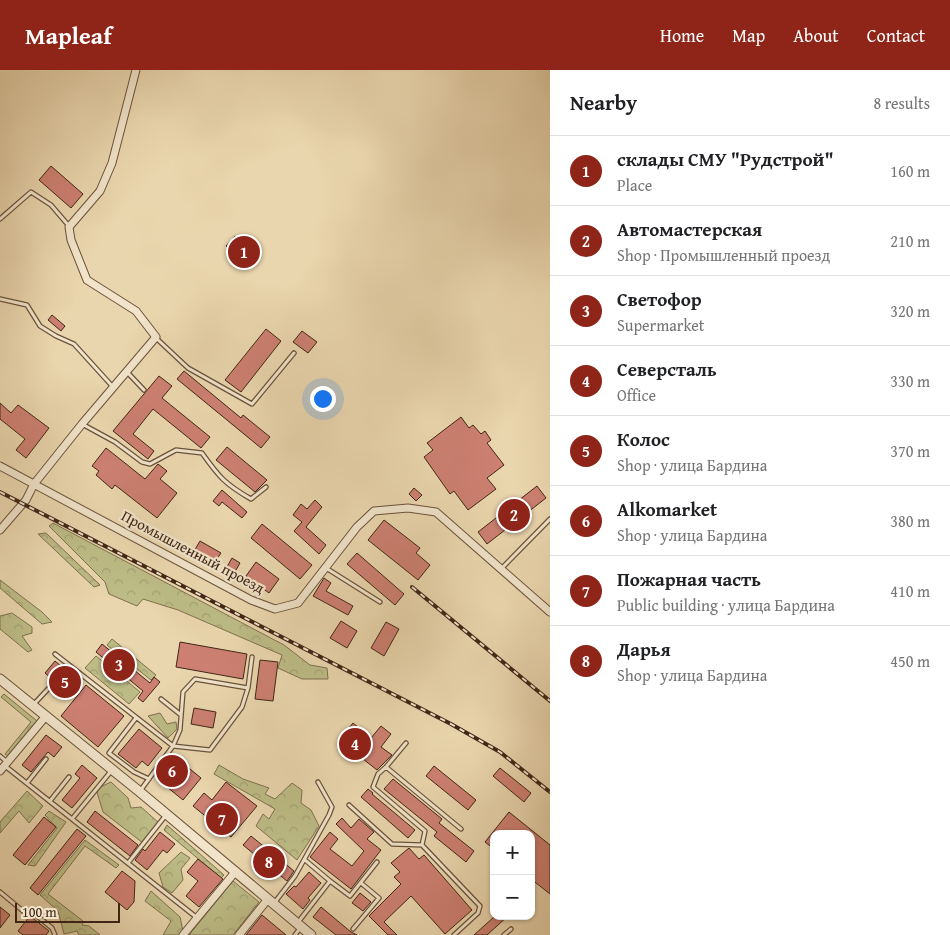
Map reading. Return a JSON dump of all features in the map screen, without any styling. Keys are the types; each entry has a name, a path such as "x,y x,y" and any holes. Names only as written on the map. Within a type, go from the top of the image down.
{"street":[{"path":"0,530 26,500 34,484 82,424 156,338 136,311 87,280 71,240 69,227 100,191 112,163 136,70"},
{"name":"Промышленный проезд","path":"0,466 251,600 275,609 298,603 357,527 374,511 408,508 436,512 550,612"},
{"path":"0,679 167,814 311,935"},
{"path":"4,766 46,716"},
{"path":"183,935 236,871"},
{"path":"239,935 271,901"}],"lane":[{"path":"0,219 30,192 51,205 69,227"},
{"path":"0,299 27,305 40,326 74,344 113,388"},
{"path":"156,338 188,368 252,404 294,353"},
{"path":"127,371 144,390"},
{"path":"82,424 115,442 142,462 150,464 176,450 202,453 220,478 233,489 251,499 266,487"},
{"path":"501,569 550,519"},
{"path":"325,568 380,602"},
{"path":"55,654 173,746 210,750 242,707 248,688 252,657"},
{"path":"140,792 173,746 180,730 183,692 195,679 248,688"},
{"path":"33,706 49,688"},
{"path":"161,699 181,715"},
{"path":"136,718 109,753 134,772 149,779"},
{"path":"406,743 378,774 373,787 425,831 422,845"},
{"path":"0,756 4,766 197,918"},
{"path":"27,783 46,759"},
{"path":"386,767 461,829"},
{"path":"72,819 112,769"},
{"path":"50,802 70,778"},
{"path":"271,901 295,876 330,815 332,807 318,782"},
{"path":"349,805 392,844 422,845 480,906 478,913 454,935"},
{"path":"128,863 167,814"},
{"path":"305,860 350,896 377,862"},
{"path":"295,935 299,925 330,881"},
{"path":"353,929 379,898 361,882"},
{"path":"0,892 23,911 31,911 52,928 54,935"},
{"path":"504,935 511,929"}],"green space":[{"path":"53,523 284,645 310,665 327,668 328,679 302,679 278,668 282,655 178,610 143,599 137,606 109,594 105,582 49,526"},
{"path":"46,533 100,585 94,587 38,534"},
{"path":"0,580 52,622 42,624 0,588"},
{"path":"12,613 32,627 32,633 22,636 32,650 28,652 0,629 0,616"},
{"path":"112,639 156,675 151,680 107,645"},
{"path":"96,656 140,692 129,704 85,668"},
{"path":"4,694 37,721 8,756 5,754 31,722 1,697"},
{"path":"160,713 167,724 176,722 177,729 168,738 148,716"},
{"path":"219,765 243,779 269,788 265,794 275,799 292,783 302,790 301,803 311,810 319,826 297,860 256,826 263,814 269,819 275,809 214,774"},
{"path":"111,782 128,798 131,808 141,807 159,823 143,843 103,812 96,789"},
{"path":"27,791 43,806 29,823 19,811 0,833 0,822"},
{"path":"49,811 66,822 35,866 28,865 57,828 45,815"},
{"path":"167,825 224,875 221,878 164,830"},
{"path":"85,840 119,865 116,868 85,846 48,894 83,921 82,925 89,926 100,935 79,935 77,931 64,934 58,911 40,895"},
{"path":"181,852 190,858 181,869 183,880 172,893 163,887 159,873"},
{"path":"233,881 259,902 233,935 189,935"},
{"path":"151,891 180,917 183,931 179,935 163,935 171,921 145,901"}],"building":[{"path":"51,166 83,194 71,208 39,180"},
{"path":"235,236 261,257 253,267 226,246"},
{"path":"52,315 65,326 61,331 48,320"},
{"path":"266,329 281,341 241,392 225,380"},
{"path":"302,331 317,342 308,353 293,342"},
{"path":"184,371 241,418 243,415 270,437 261,448 177,379"},
{"path":"159,376 172,386 162,398 210,437 201,448 153,409 133,434 154,451 148,459 113,431"},
{"path":"0,403 11,413 18,405 49,428 26,458 16,450 25,439 0,419"},
{"path":"461,417 469,428 473,425 481,434 485,431 491,440 487,443 504,465 487,478 496,489 468,510 454,491 450,494 424,457 433,450 427,443"},
{"path":"227,447 267,480 255,492 216,460"},
{"path":"106,448 145,479 158,464 167,471 160,479 177,493 157,518 115,485 112,489 96,475 99,471 92,466"},
{"path":"537,486 546,498 487,544 478,532"},
{"path":"414,488 422,495 416,501 409,494"},
{"path":"222,490 247,512 242,518 222,502 219,506 213,501"},
{"path":"315,500 322,507 306,527 326,545 319,554 294,531 302,522 293,515 301,504 307,509"},
{"path":"384,520 420,548 416,553 430,565 418,580 368,540"},
{"path":"262,524 312,565 300,579 251,538"},
{"path":"200,541 221,553 213,565 193,553"},
{"path":"357,553 404,594 395,605 347,564"},
{"path":"232,558 240,563 232,577 224,572"},
{"path":"256,562 279,579 269,593 246,576"},
{"path":"324,578 331,583 326,591 353,606 348,615 313,596"},
{"path":"341,621 357,631 347,648 330,638"},
{"path":"386,622 399,629 384,656 371,648"},
{"path":"180,642 247,654 243,679 176,667"},
{"path":"102,644 150,683 154,677 160,682 143,702 138,698 143,691 96,652"},
{"path":"260,660 278,662 273,701 255,699"},
{"path":"55,661 75,678 66,690 61,686 57,690 48,682 51,678 45,673"},
{"path":"86,685 124,716 98,747 61,716"},
{"path":"194,708 216,712 213,728 191,724"},
{"path":"353,723 371,738 381,726 391,734 381,747 392,755 377,770 339,740"},
{"path":"139,729 162,748 148,766 142,761 136,768 118,754"},
{"path":"46,735 62,747 54,757 48,752 31,772 22,765"},
{"path":"174,756 201,778 183,800 156,778"},
{"path":"82,765 97,778 72,808 62,800 80,778 75,774"},
{"path":"434,766 476,800 468,810 426,776"},
{"path":"500,768 531,793 524,802 493,776"},
{"path":"393,779 442,819 439,823 474,851 466,862 434,836 437,832 384,789"},
{"path":"226,782 257,806 231,837 193,806 204,793 212,800"},
{"path":"368,789 415,830 408,838 361,797"},
{"path":"95,811 138,845 130,856 87,822"},
{"path":"509,812 531,830 495,830"},
{"path":"44,817 56,827 25,865 13,855"},
{"path":"342,818 351,828 359,819 374,832 367,839 381,850 351,889 310,857 330,832 338,839 330,849 352,866 364,851 336,824"},
{"path":"77,829 86,836 38,895 30,888"},
{"path":"160,832 175,844 167,853 163,850 147,870 135,860"},
{"path":"535,833 550,845 550,894 535,882"},
{"path":"251,836 294,871 287,881 243,845"},
{"path":"490,836 490,846 485,842"},
{"path":"409,848 419,859 424,855 472,910 445,934 411,896 384,922 397,935 388,935 369,916 401,884 394,877 400,872 391,863"},
{"path":"198,859 223,879 199,907 186,896 198,881 187,872"},
{"path":"122,871 135,881 134,902 127,910 105,892"},
{"path":"309,872 321,883 308,898 310,900 303,909 286,894 294,886 296,887"},
{"path":"360,893 371,902 363,911 352,903"},
{"path":"0,907 10,915 0,928"},
{"path":"321,907 357,935 336,935 313,917"},
{"path":"262,915 286,935 246,935"},
{"path":"30,916 49,931 46,935 23,935 18,931"},
{"path":"491,920 504,920 487,935 474,935"}],"railway":[{"path":"0,492 451,724 500,752 550,792"},
{"path":"412,587 550,701"}],"place":[{"name":"склады СМУ \"Рудстрой\"","path":"244,252"},
{"name":"Автомастерская","path":"514,515"},
{"name":"Светофор","path":"119,665"},
{"name":"Колос","path":"65,682"},
{"name":"Северсталь","path":"355,744"},
{"name":"Alkomarket","path":"172,771"},
{"name":"Пожарная часть","path":"222,819"},
{"name":"Дарья","path":"269,862"}]}
